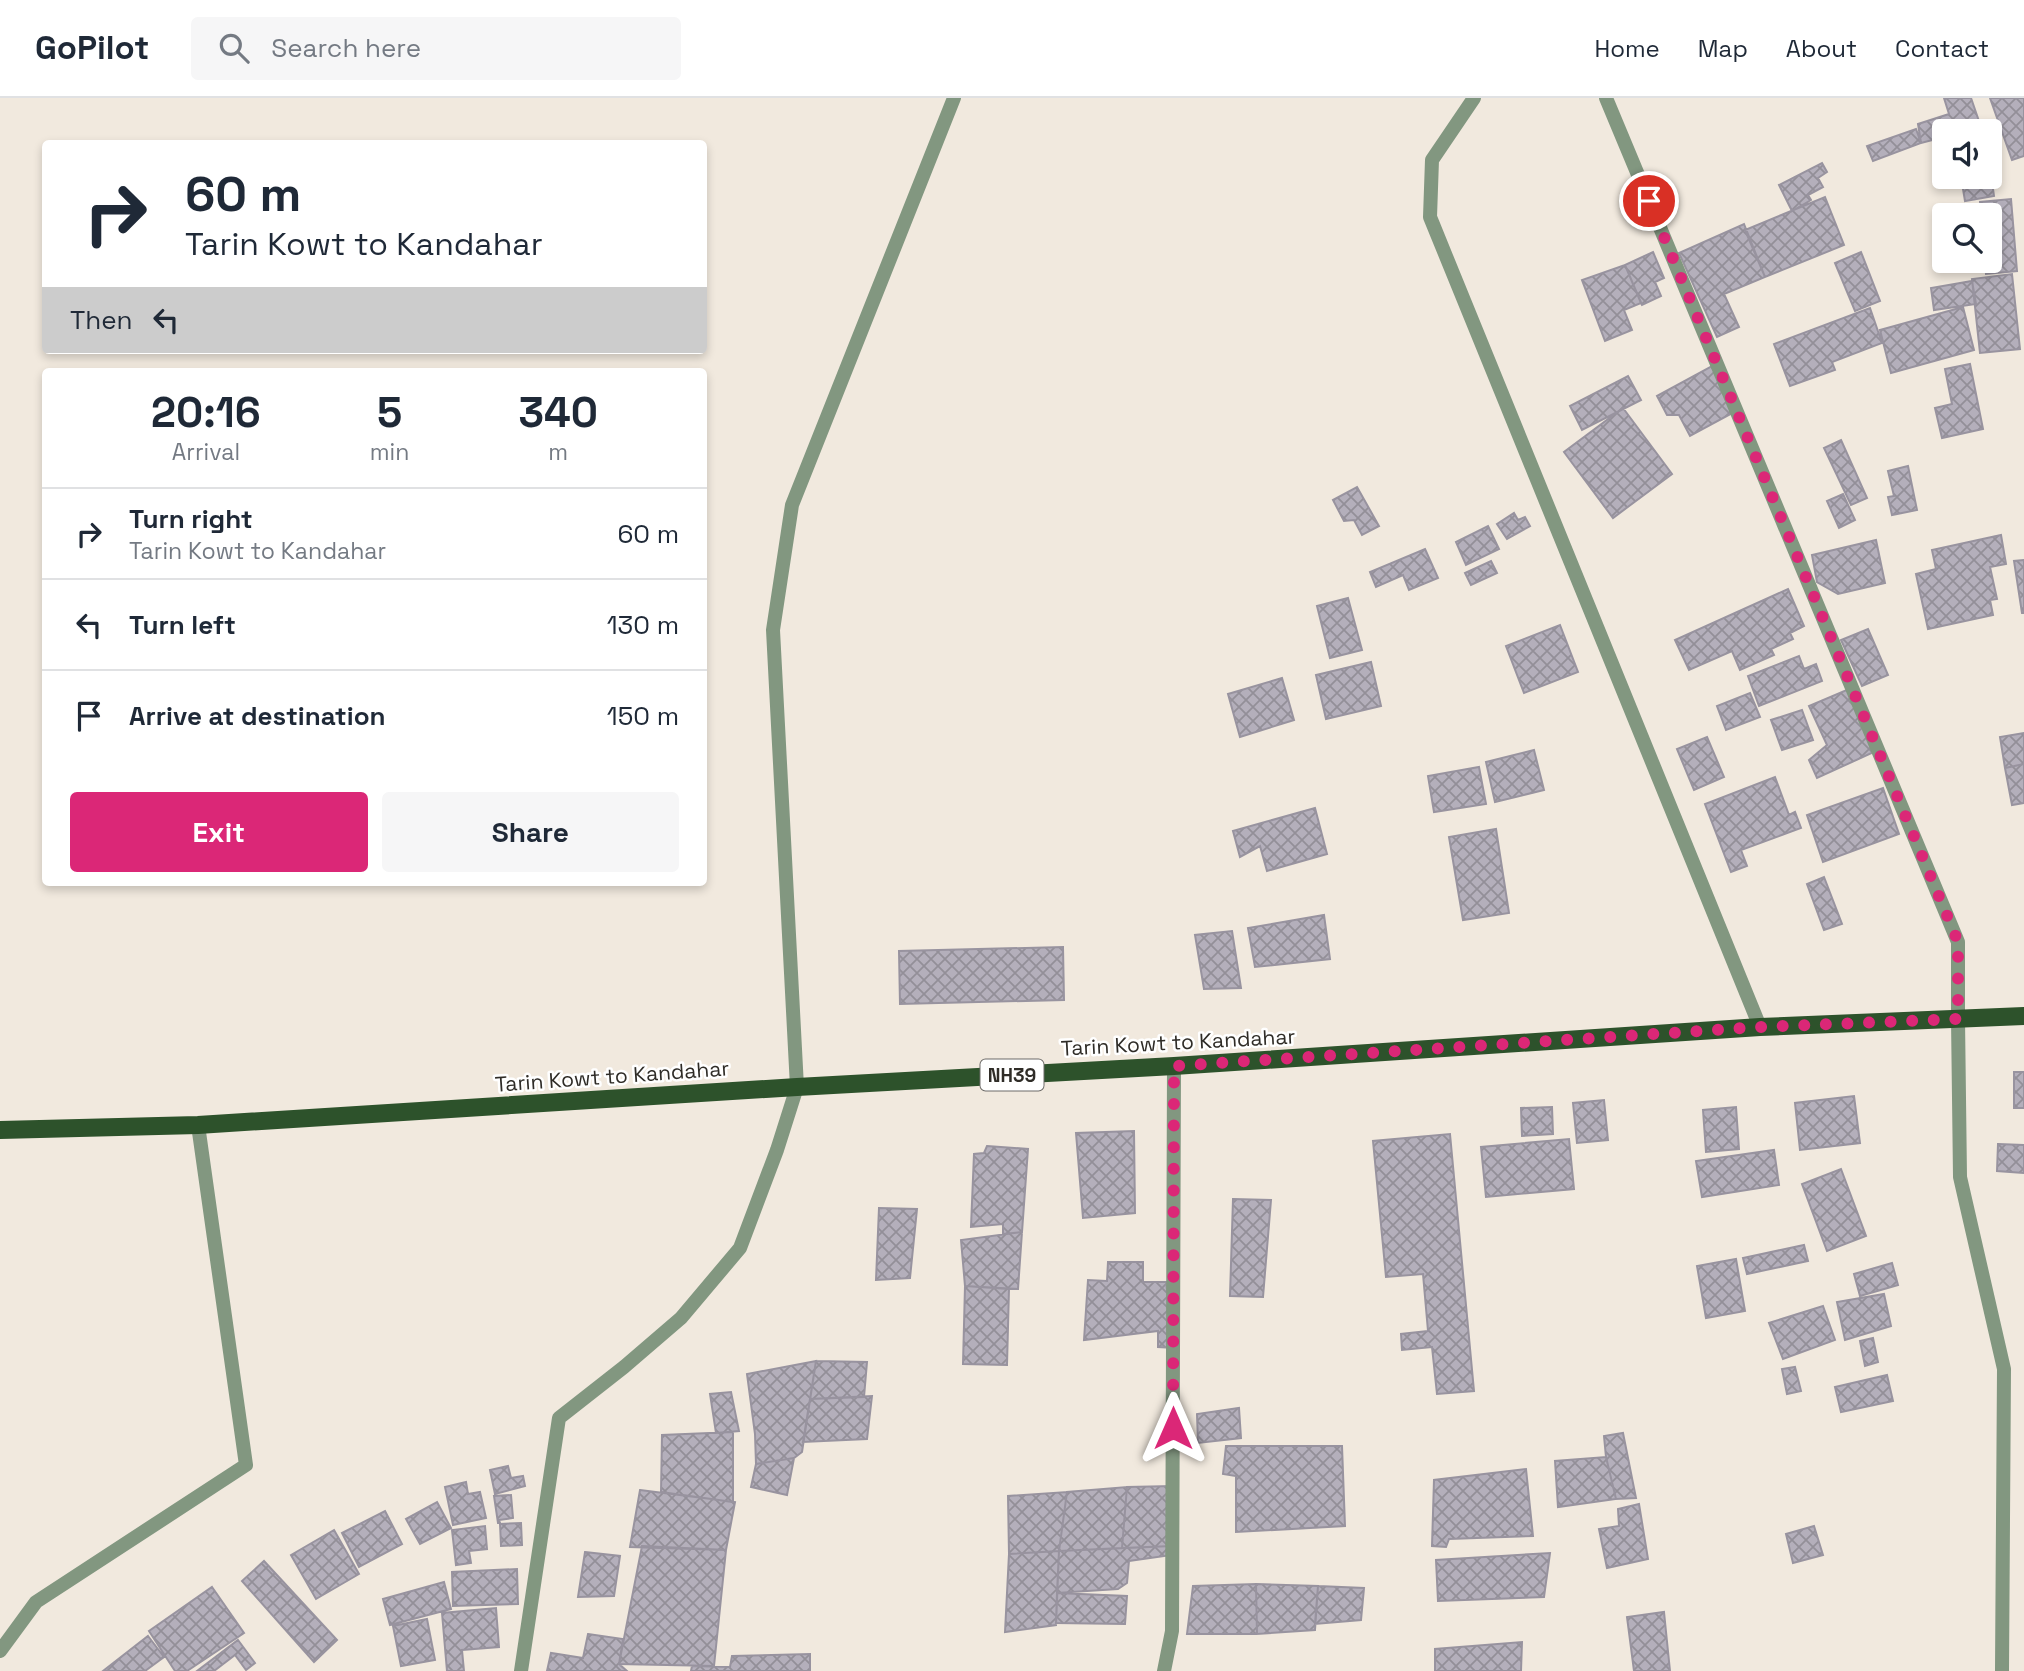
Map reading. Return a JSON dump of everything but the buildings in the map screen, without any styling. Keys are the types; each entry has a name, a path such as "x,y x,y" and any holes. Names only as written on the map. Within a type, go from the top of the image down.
{"main road":[{"name":"Tarin Kowt to Kandahar","path":"0,1130 198,1125 1174,1066 1760,1027 2024,1016"}],"street":[{"path":"521,1671 559,1418 681,1318 740,1248 778,1150 797,1087 773,630 792,505 954,98"},
{"path":"1474,98 1432,160 1430,217 1760,1027"},
{"path":"1606,98 1958,942 1960,1177 2004,1369 2002,1671"},
{"path":"1164,1671 1172,1631 1174,1066"},
{"path":"0,1651 36,1602 246,1465 198,1125"}],"route":[{"path":"1173,1428 1174,1066 1760,1027 1958,1019 1958,942 1649,201"}]}
